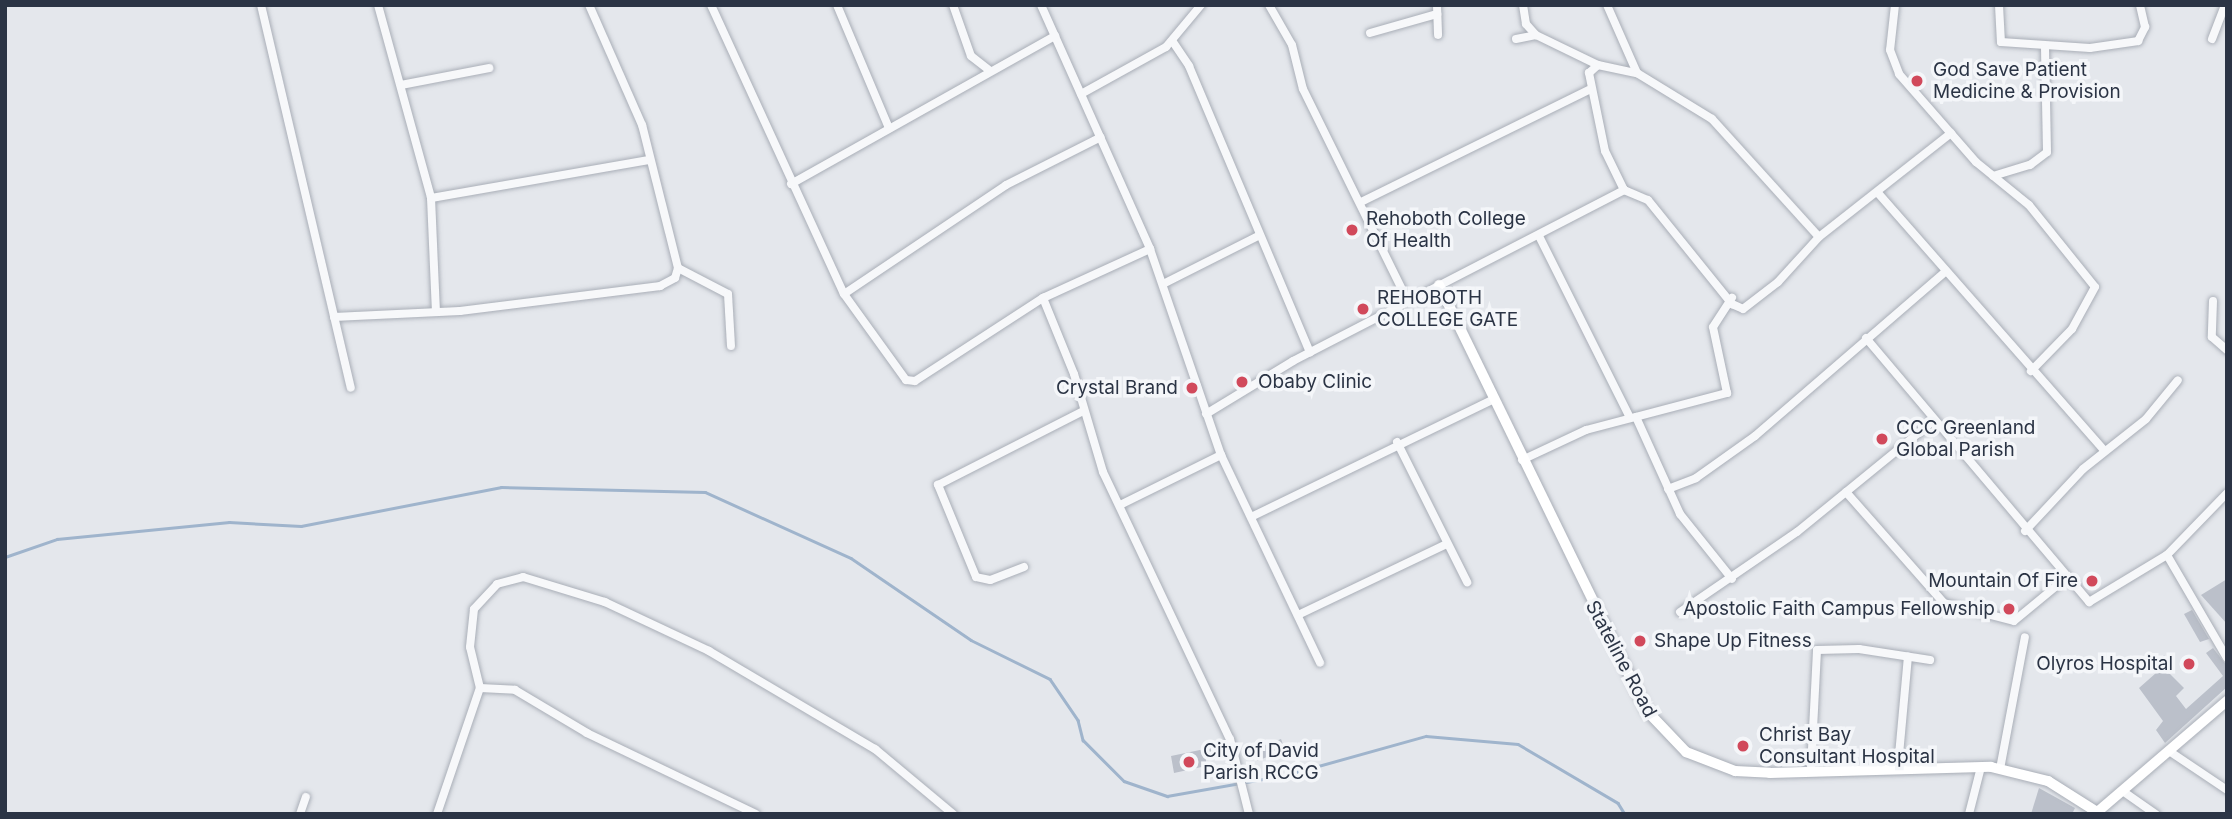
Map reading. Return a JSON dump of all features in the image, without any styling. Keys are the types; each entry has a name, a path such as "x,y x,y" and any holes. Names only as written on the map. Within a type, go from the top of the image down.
{"street":[{"path":"261,5 351,388"},
{"path":"378,5 431,198 436,311"},
{"path":"334,317 436,311 660,286 674,278 678,268 648,160 642,125 589,5"},
{"path":"711,5 791,184 844,294 911,382 1043,298 1150,248"},
{"path":"837,5 889,128"},
{"path":"953,5 971,56 989,70"},
{"path":"1041,5 1150,248 1221,455 1320,663"},
{"path":"1081,94 1173,42 1201,5"},
{"path":"1269,5 1292,45 1303,89 1408,301"},
{"path":"1523,5 1525,24 1536,35 1598,65 1637,73 1712,119 1819,237"},
{"path":"1607,5 1637,73"},
{"path":"1895,5 1892,62 1951,133 1993,176 2029,205 2095,287 2072,329 2031,372"},
{"path":"1999,5 2001,42 2045,47 2138,41 2145,27 2140,5"},
{"path":"2212,39 2225,5"},
{"path":"1370,33 1437,9 1438,35"},
{"path":"1516,38 1536,35"},
{"path":"791,184 989,70 1055,36"},
{"path":"1173,42 1189,65 1258,236 1310,352"},
{"path":"1993,176 2031,165 2047,152 2045,47"},
{"path":"1598,65 1589,73 1589,90 1605,151 1624,190 1648,200 1738,308 1748,306 1819,237 1951,133"},
{"path":"401,85 489,68"},
{"path":"1361,202 1589,90"},
{"path":"844,294 1006,185 1101,137"},
{"path":"431,198 648,160"},
{"path":"1206,414 1310,352 1624,190"},
{"path":"1878,193 2031,372 2104,450"},
{"path":"1163,284 1258,236"},
{"path":"1539,236 1681,514 1732,579"},
{"path":"678,268 728,293 732,346"},
{"path":"1668,489 1696,478 1755,436 1945,272"},
{"name":"Stateline Road","path":"1439,285 1577,576 1663,734 1686,752 1735,771 1898,766 2000,769 2048,781 2096,813"},
{"path":"1043,298 1120,505 1225,727 1249,814"},
{"path":"1522,460 1569,435 1727,393 1713,327 1732,298"},
{"path":"2213,301 2212,337 2227,350"},
{"path":"1866,338 2083,598 2098,600 2167,555 2227,493"},
{"path":"2025,531 2104,450 2146,419 2178,380"},
{"path":"1251,517 1397,442 1494,399"},
{"path":"1024,567 990,580 976,576 938,485 1083,411"},
{"path":"1680,612 1732,579 1933,421"},
{"path":"1397,442 1467,582"},
{"path":"1120,505 1221,455"},
{"path":"1846,492 1944,603 2014,621 2065,579"},
{"path":"1298,615 1447,544"},
{"path":"2167,555 2224,647 2227,658"},
{"path":"437,814 480,688 470,647 474,609 508,579 550,582 645,619 804,704 876,749 953,814"},
{"path":"2000,769 2025,637"},
{"path":"1811,769 1814,653 1822,647 1930,660"},
{"path":"1898,766 1908,656"},
{"path":"480,688 495,685 515,690 587,733 756,814"},
{"path":"2096,813 2124,792 2227,701"},
{"path":"2169,751 2227,790"},
{"path":"1969,814 1981,767"},
{"path":"2124,792 2155,814"},
{"path":"300,814 306,797"}],"building":[{"path":"2227,579 2227,624 2201,595"},
{"path":"2192,610 2209,639 2200,642 2184,614"},
{"path":"2213,648 2227,666 2227,687 2165,743 2156,730 2163,721 2139,688 2156,673 2152,667 2164,655 2173,663 2167,671 2184,688 2176,696 2186,709 2223,676 2206,653"},
{"path":"1281,739 1285,750 1257,761 1253,750"},
{"name":"City of David Parish RCCG","path":"1224,745 1226,754 1206,757 1206,766 1174,773 1171,756"},
{"path":"2039,788 2075,808 2072,814 2031,814"}],"waterway":[{"path":"5,557 57,539 229,522 301,526 501,487 705,492 851,558 971,640 1050,679 1078,720 1083,740 1124,781 1167,796 1286,775 1426,736 1518,744 1618,803 1625,814"}],"place":[{"name":"God Save Patient Medicine & Provision","path":"1917,81"},
{"name":"Rehoboth College Of Health","path":"1352,230"},
{"name":"REHOBOTH COLLEGE GATE","path":"1363,309"},
{"name":"Obaby Clinic","path":"1242,382"},
{"name":"Crystal Brand","path":"1192,388"},
{"name":"CCC Greenland Global Parish","path":"1882,439"},
{"name":"Mountain Of Fire","path":"2092,581"},
{"name":"Apostolic Faith Campus Fellowship","path":"2009,609"},
{"name":"Shape Up Fitness","path":"1640,641"},
{"name":"Olyros Hospital","path":"2189,664"},
{"name":"Christ Bay Consultant Hospital","path":"1743,746"},
{"name":"City of David Parish RCCG","path":"1189,762"}]}
